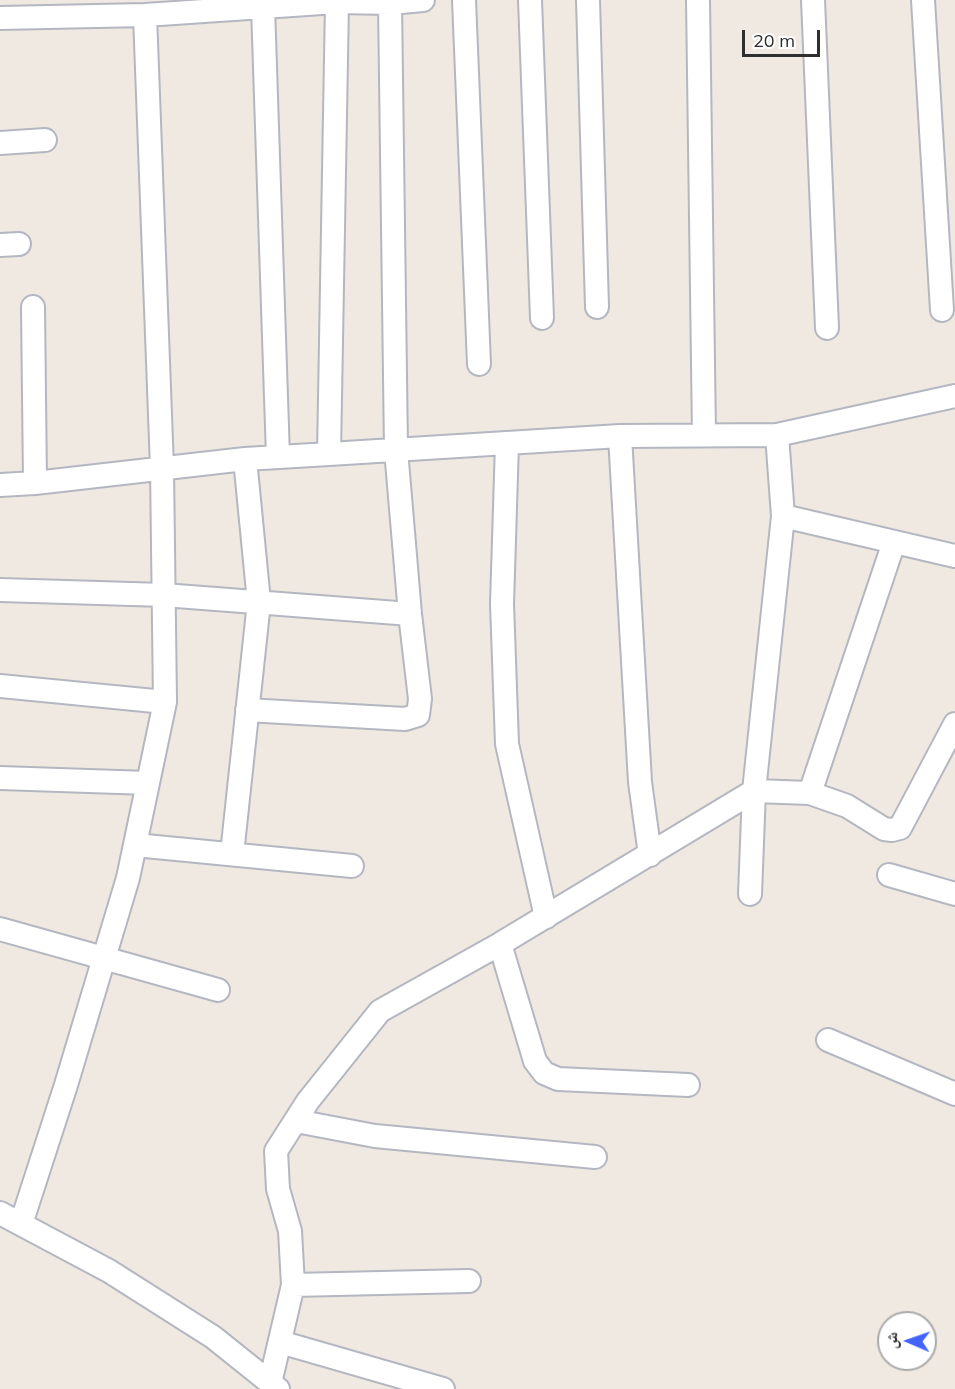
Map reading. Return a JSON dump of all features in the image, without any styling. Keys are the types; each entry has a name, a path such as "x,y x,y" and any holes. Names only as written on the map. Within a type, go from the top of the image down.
{"street":[{"path":"0,18 145,15 313,2 390,3 423,0"},
{"path":"464,0 479,364"},
{"path":"530,0 542,318"},
{"path":"588,0 597,307"},
{"path":"698,0 704,435"},
{"path":"813,0 828,328"},
{"path":"922,0 942,310"},
{"path":"329,454 337,2"},
{"path":"248,710 405,719 418,716 420,699 396,450 390,3"},
{"path":"263,7 278,457"},
{"path":"21,1224 66,1085 128,878 165,702 162,468 145,15"},
{"path":"0,143 45,140"},
{"path":"33,307 35,483"},
{"path":"0,484 35,483 245,459 620,436 777,435 955,396"},
{"path":"750,894 754,791 783,516 777,435"},
{"path":"620,436 640,782 650,855"},
{"path":"507,443 502,604 507,744 546,917"},
{"path":"232,854 259,602 245,459"},
{"path":"783,516 955,556"},
{"path":"810,793 894,542"},
{"path":"0,590 164,595 410,614"},
{"path":"0,686 165,702"},
{"path":"274,1386 280,1342 293,1285 290,1231 278,1190 276,1151 308,1101 380,1011 546,917 754,791 810,793 847,806 884,829 900,828 955,724"},
{"path":"0,778 148,783"},
{"path":"135,845 352,866"},
{"path":"889,875 955,894"},
{"path":"0,929 218,990"},
{"path":"500,944 535,1061 544,1073 558,1079 688,1085"},
{"path":"828,1040 955,1094"},
{"path":"296,1121 375,1136 595,1157"},
{"path":"0,1213 109,1271 213,1337 274,1386"},
{"path":"293,1285 469,1281"},
{"path":"280,1342 442,1389"}]}
